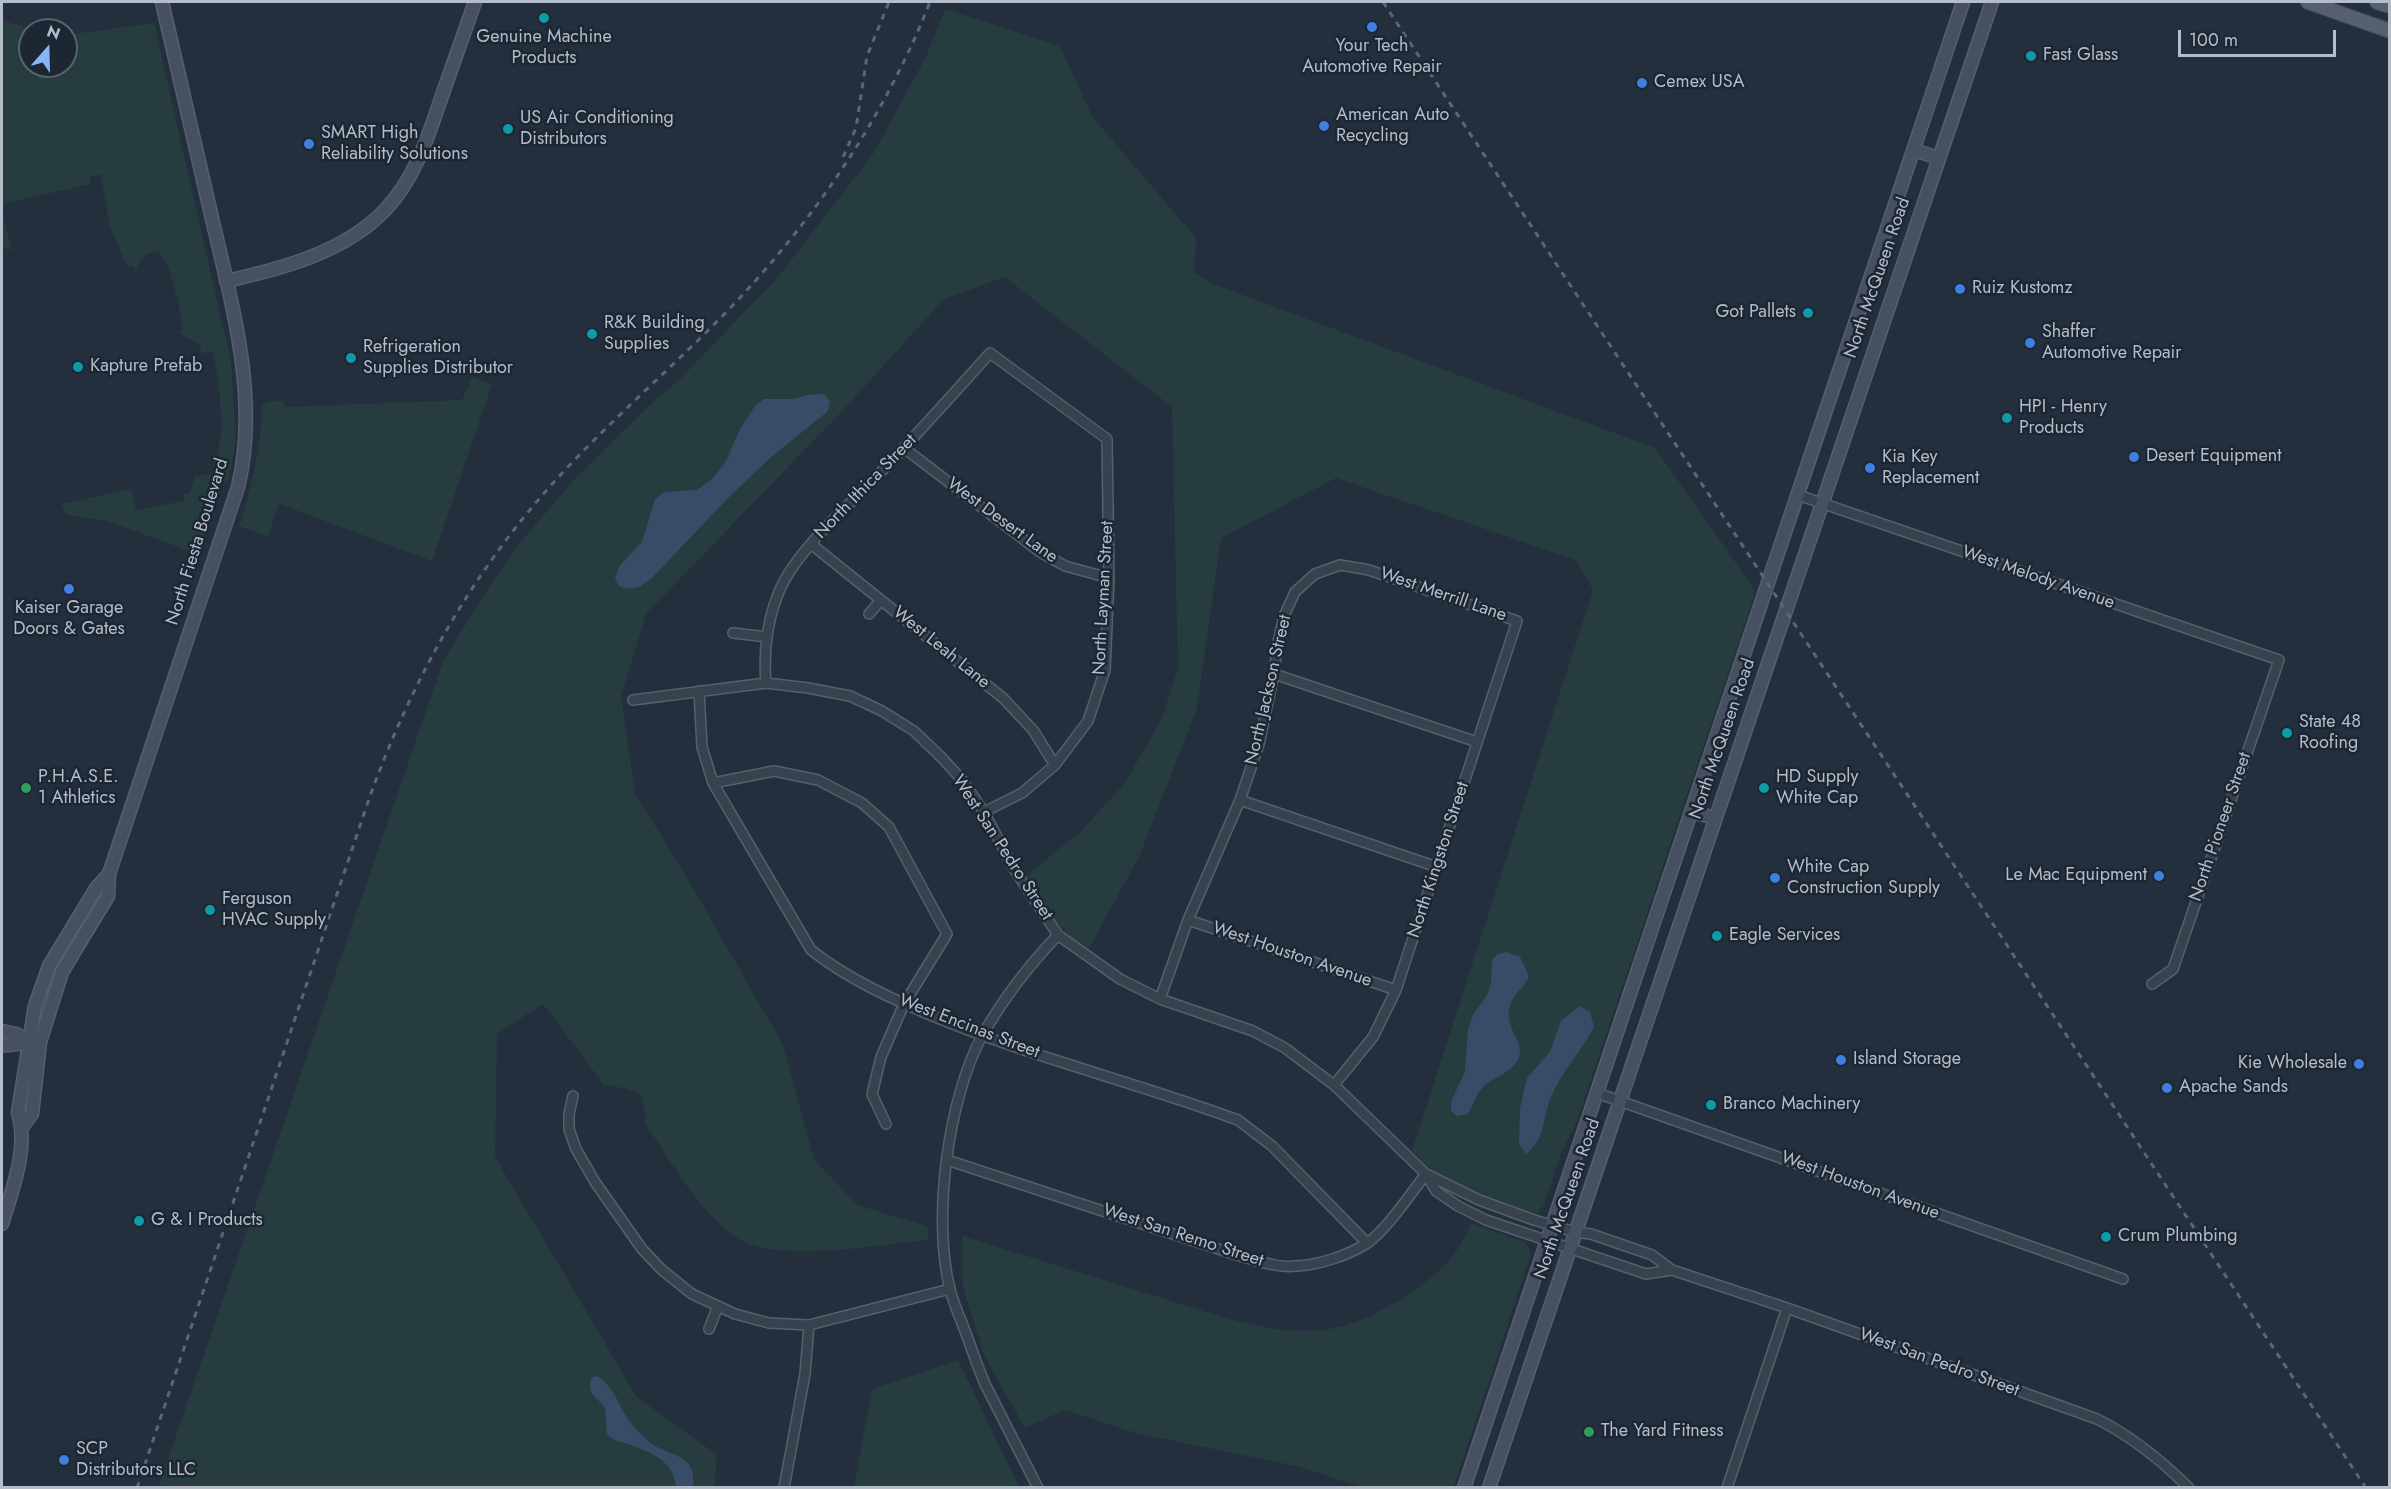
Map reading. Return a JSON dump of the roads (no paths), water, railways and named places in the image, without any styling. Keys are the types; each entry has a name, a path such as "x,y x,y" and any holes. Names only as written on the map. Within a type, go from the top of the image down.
{"main road":[{"name":"North Fiesta Boulevard","path":"2,1224 18,1166 22,1127 18,1113 34,1041 35,1006 49,966 97,886 109,874 238,487 243,466 246,440 245,387 226,281 162,2"},
{"path":"226,281 310,258 352,236 386,210 417,165 475,2"},
{"name":"North McQueen Road","path":"1464,1488 1963,2"},
{"name":"North McQueen Road","path":"1489,1488 1992,2"},
{"path":"2308,2 2390,31"},
{"path":"2377,2 2390,6"},
{"path":"1914,150 1938,158"},
{"path":"1692,812 1715,818"},
{"path":"2,1031 34,1041"},
{"path":"2,1045 11,1046 34,1041"}],"street":[{"name":"North Layman Street","path":"984,812 1023,793 1055,765 1088,721 1105,670 1109,578 1107,439 990,352"},
{"name":"North Ithica Street","path":"766,683 764,659 769,622 784,581 811,544 904,448 990,352"},
{"name":"West Desert Lane","path":"904,448 1040,552 1065,566 1109,578"},
{"name":"West Melody Avenue","path":"1798,495 2279,660"},
{"name":"West Leah Lane","path":"811,544 1003,698 1033,730 1055,765"},
{"name":"North Jackson Street","path":"1160,999 1188,920 1240,800 1259,744 1284,616 1296,592 1316,574 1340,565 1370,570"},
{"name":"West Merrill Lane","path":"1370,570 1517,621"},
{"path":"870,614 881,600"},
{"name":"North Kingston Street","path":"1334,1085 1372,1037 1396,990 1517,621"},
{"path":"733,633 767,638"},
{"name":"North Pioneer Street","path":"2152,984 2173,969 2279,660"},
{"path":"1274,674 1477,742"},
{"name":"West San Pedro Street","path":"633,700 766,683 850,696 882,711 914,731 963,781 984,812 1014,869 1058,935 1120,979 1160,999 1253,1031 1285,1048 1334,1085 1426,1174 1436,1191 1458,1206 1486,1220 1646,1274 1672,1270"},
{"name":"West Encinas Street","path":"699,691 702,747 713,783 811,950 830,965 904,1004 982,1036 1238,1120 1272,1146 1367,1243"},
{"path":"713,783 774,771 818,780 862,803 889,827 947,934 904,1004 881,1057 872,1094 886,1124"},
{"path":"1240,800 1437,867"},
{"name":"West Houston Avenue","path":"1188,920 1396,990"},
{"path":"1038,1488 985,1384 950,1289 943,1203 947,1160 968,1068 982,1036 1028,966 1058,935"},
{"name":"West Houston Avenue","path":"1597,1093 2123,1279"},
{"path":"573,1096 569,1114 569,1129 576,1149 595,1182 642,1249 662,1270 693,1294 735,1314 769,1323 809,1324 950,1289"},
{"name":"West San Remo Street","path":"947,1160 1271,1264 1296,1267 1335,1258 1367,1243 1384,1226 1426,1174"},
{"name":"West San Pedro Street","path":"1426,1174 1479,1200 1553,1226 1591,1234 1652,1255 1672,1270 1787,1308 2097,1419 2128,1435 2166,1465 2189,1488"},
{"path":"709,1329 718,1306"},
{"path":"1727,1488 1787,1308"},
{"path":"784,1488 805,1374 809,1324"}],"water":[{"path":"824,394 830,401 828,411 770,458 728,498 652,578 637,588 629,589 619,586 615,578 620,565 642,542 655,499 664,492 697,490 712,479 725,463 740,429 755,406 764,399 795,399 806,395"},
{"path":"1507,952 1520,957 1529,976 1513,999 1509,1011 1510,1024 1520,1047 1518,1059 1511,1068 1481,1089 1468,1114 1457,1116 1451,1111 1451,1102 1465,1071 1468,1030 1473,1015 1487,995 1491,984 1492,960 1498,954"},
{"path":"1580,1006 1590,1012 1594,1027 1554,1090 1540,1135 1533,1148 1526,1154 1519,1144 1520,1108 1527,1078 1550,1052 1561,1021"},
{"path":"597,1376 610,1388 626,1416 645,1438 685,1461 693,1475 693,1487 676,1487 671,1470 660,1459 607,1434 605,1408 590,1388 591,1378"}],"railway":[{"path":"843,157 856,128 867,56 889,2"},
{"path":"137,1488 369,799 401,719 440,642 486,568 539,499 586,448 735,303 794,235 847,162 871,124 912,44 930,2"},
{"path":"1383,2 2366,1488"}],"place":[{"name":"Genuine Machine Products","path":"544,18"},
{"name":"Your Tech Automotive Repair","path":"1372,27"},
{"name":"Fast Glass","path":"2031,56"},
{"name":"Cemex USA","path":"1642,83"},
{"name":"American Auto Recycling","path":"1324,126"},
{"name":"US Air Conditioning Distributors","path":"508,129"},
{"name":"SMART High Reliability Solutions","path":"309,144"},
{"name":"Ruiz Kustomz","path":"1960,289"},
{"name":"Got Pallets","path":"1808,313"},
{"name":"R&K Building Supplies","path":"592,334"},
{"name":"Shaffer Automotive Repair","path":"2030,343"},
{"name":"Refrigeration Supplies Distributor","path":"351,358"},
{"name":"Kapture Prefab","path":"78,367"},
{"name":"HPI - Henry Products","path":"2007,418"},
{"name":"Desert Equipment","path":"2134,457"},
{"name":"Kia Key Replacement","path":"1870,468"},
{"name":"Kaiser Garage Doors & Gates","path":"69,589"},
{"name":"State 48 Roofing","path":"2287,733"},
{"name":"P.H.A.S.E. 1 Athletics","path":"26,788"},
{"name":"HD Supply White Cap","path":"1764,788"},
{"name":"Le Mac Equipment","path":"2159,876"},
{"name":"White Cap Construction Supply","path":"1775,878"},
{"name":"Ferguson HVAC Supply","path":"210,910"},
{"name":"Eagle Services","path":"1717,936"},
{"name":"Island Storage","path":"1841,1060"},
{"name":"Kie Wholesale","path":"2359,1064"},
{"name":"Apache Sands","path":"2167,1088"},
{"name":"Branco Machinery","path":"1711,1105"},
{"name":"G & I Products","path":"139,1221"},
{"name":"Crum Plumbing","path":"2106,1237"},
{"name":"The Yard Fitness","path":"1589,1432"},
{"name":"SCP Distributors LLC","path":"64,1460"}]}
